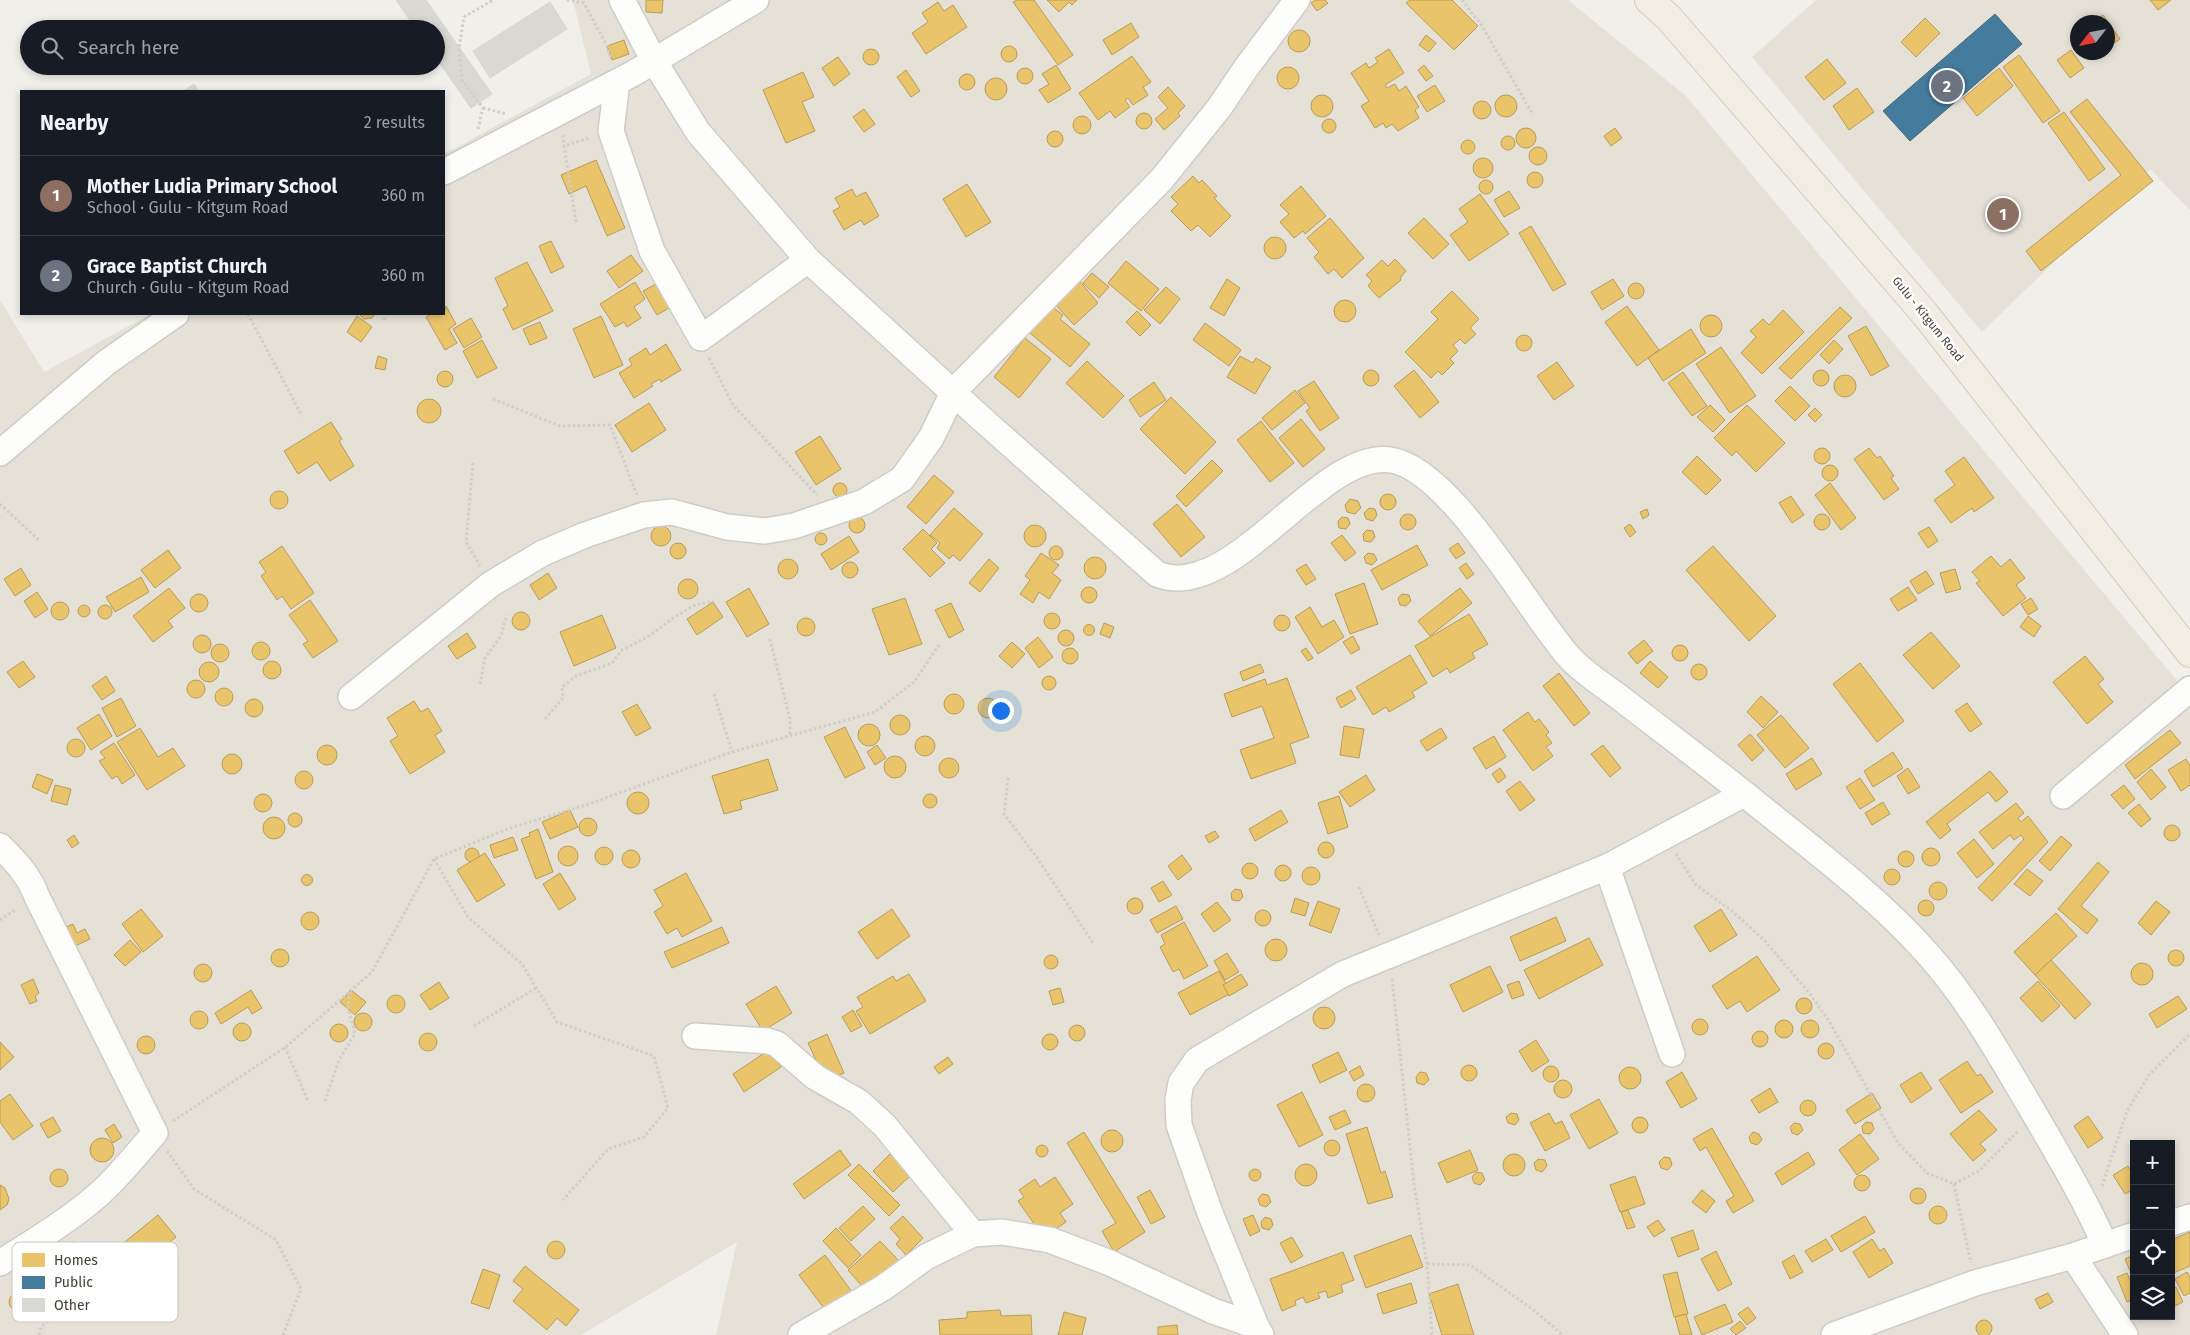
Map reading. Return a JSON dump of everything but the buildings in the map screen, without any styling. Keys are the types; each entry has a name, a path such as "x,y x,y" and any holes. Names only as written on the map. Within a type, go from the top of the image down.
{"main road":[{"name":"Gulu - Kitgum Road","path":"1649,0 1669,18 1926,314 2190,653"}],"street":[{"path":"622,0 654,61 698,132 808,260 954,391 990,426 1157,574 1168,578 1208,573 1283,520 1339,474 1368,462 1391,460 1419,473 1438,486 1470,522 1572,660 1744,794 1888,913 1924,950 1953,984 1991,1040 2092,1214 2105,1245"},
{"path":"445,172 617,82 756,0"},
{"path":"350,697 491,584 543,553 644,515 672,512 727,527 765,531 794,526 836,513 876,496 902,479 931,438 954,391 1162,179 1219,108 1246,68 1297,0"},
{"path":"617,82 611,131 652,251 701,338 808,260"},
{"path":"0,453 108,362 175,315"},
{"path":"2063,796 2190,689"},
{"path":"1258,1331 1210,1213 1179,1125 1178,1100 1181,1083 1197,1060 1343,974 1606,867 1744,794"},
{"path":"0,846 22,867 31,880 37,897 154,1133 122,1171 88,1204 33,1242"},
{"path":"1606,867 1672,1054"},
{"path":"695,1036 758,1040 777,1044 808,1072 859,1102 885,1126 973,1234"},
{"path":"2175,1222 2190,1217"},
{"path":"801,1335 883,1288 926,1257 973,1234 1002,1232 1050,1240 1110,1263 1258,1331"},
{"path":"1834,1335 1976,1283 2073,1256 2130,1236"},
{"path":"0,1263 12,1255"},
{"path":"2073,1256 2125,1335"}],"path":[{"path":"470,159 483,108 462,80 459,48 464,17 493,0"},
{"path":"567,0 584,3 607,46 617,82"},
{"path":"1462,0 1482,26 1533,115"},
{"path":"576,222 564,146 611,131"},
{"path":"249,315 302,416"},
{"path":"384,320 386,315"},
{"path":"701,338 733,405 799,477 836,513"},
{"path":"493,399 560,426 610,425 644,515"},
{"path":"473,464 466,542 491,584"},
{"path":"0,504 40,541"},
{"path":"545,719 563,698 562,687 576,676 612,663 622,650 649,636 673,618 695,606 714,601"},
{"path":"480,684 486,658 501,636 507,615"},
{"path":"770,639 790,719 790,734"},
{"path":"284,1335 301,1289 276,1240 194,1189 154,1133 285,1047 372,972 434,859 510,828 589,804 732,752 790,734 874,712 914,682 940,645"},
{"path":"714,694 732,752"},
{"path":"1008,778 1004,814 1036,856 1093,943"},
{"path":"1664,836 1696,885 1732,911 1765,940 1810,994 1829,1021 1898,1143 1927,1173 1954,1184"},
{"path":"434,859 468,918 522,964 557,1022 654,1056 668,1108 644,1138 608,1149 563,1200"},
{"path":"1359,887 1388,955 1414,1184 1427,1264 1432,1335"},
{"path":"474,1026 536,988"},
{"path":"325,1101 339,1060 354,1034 348,1007 350,992"},
{"path":"2092,1214 2127,1111 2149,1075 2190,1034"},
{"path":"285,1047 308,1101"},
{"path":"1954,1184 1980,1170 2035,1115"},
{"path":"1954,1184 1976,1283"},
{"path":"63,1223 74,1242"},
{"path":"1427,1264 1470,1265 1535,1312 1563,1335"},
{"path":"39,1335 41,1327 47,1322"}],"shaded area":[{"path":"573,0 1568,0 1686,96 2190,696 2190,1335 716,1335 737,1242 581,1335 0,1335 0,300 44,372 149,315 445,315 445,153 591,74"},
{"path":"1816,0 2190,0 2190,210 2150,169 1982,332 1752,57"}],"place":[{"name":"Grace Baptist Church","path":"1947,86"},
{"name":"Mother Ludia Primary School","path":"2003,214"}]}
